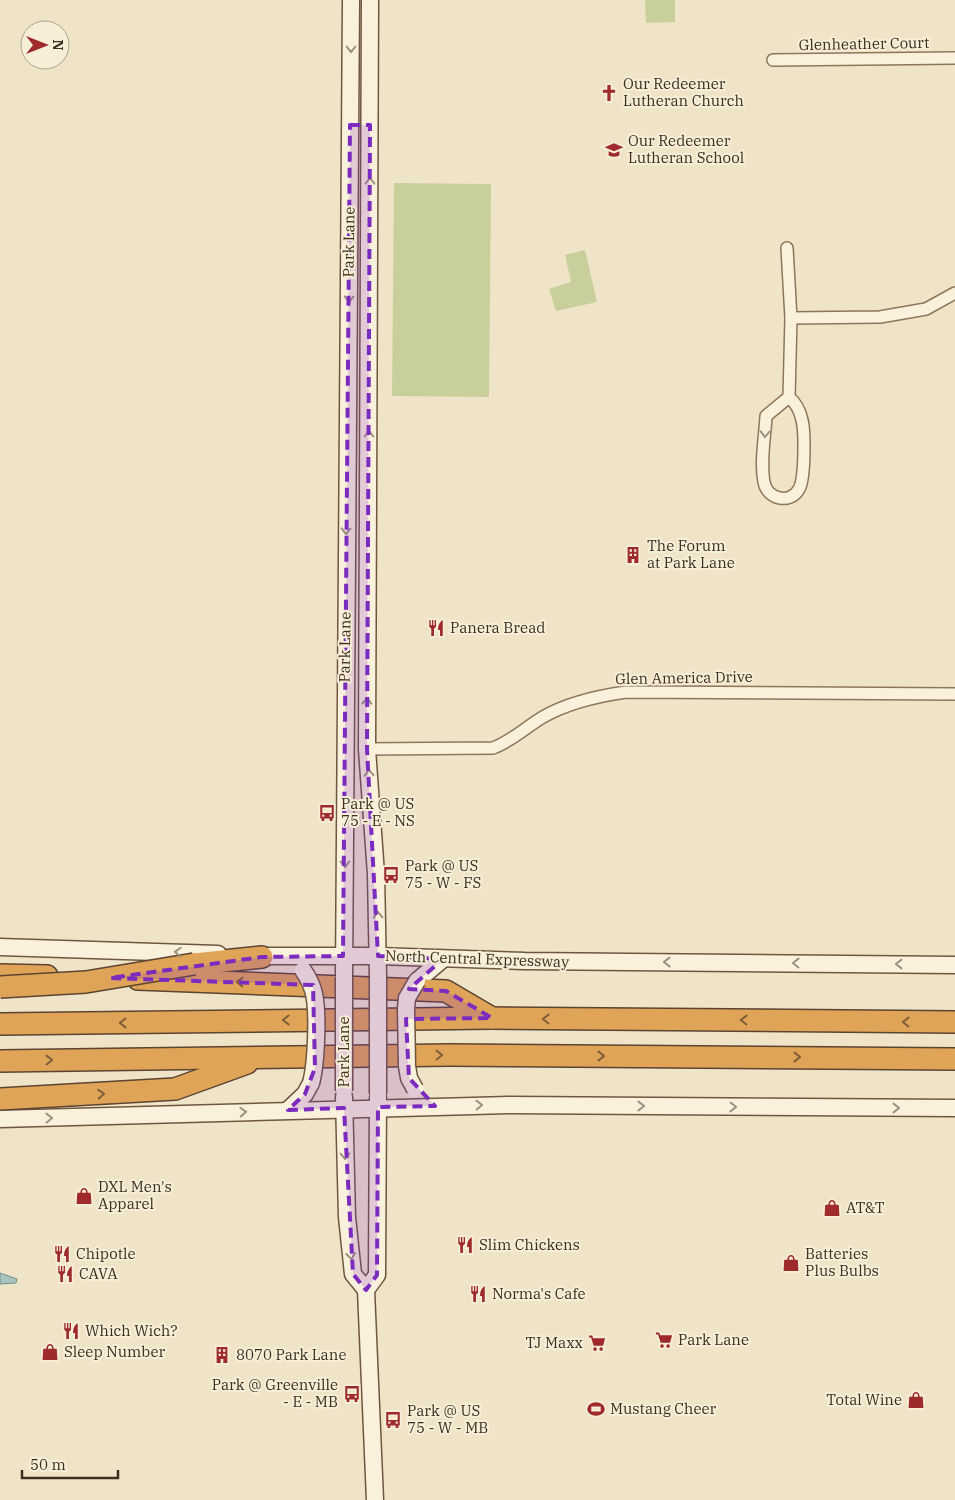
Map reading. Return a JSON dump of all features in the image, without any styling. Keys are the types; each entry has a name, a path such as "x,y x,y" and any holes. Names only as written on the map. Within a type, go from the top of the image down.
{"highway":[{"path":"0,987 86,982 194,964 262,957"},
{"path":"0,975 446,991 492,1018"},
{"path":"0,1024 492,1018 955,1022"},
{"path":"0,1060 469,1055 955,1058"},
{"path":"0,1099 175,1089 262,1057"}],"main road":[{"name":"Park Lane","path":"351,0 344,678 344,1108 347,1217 353,1274 366,1290 375,1500"},
{"name":"Park Lane","path":"366,1290 377,1275 378,1101 376,874 367,750 370,0"},
{"path":"350,125 370,125"},
{"path":"347,483 369,482"},
{"path":"344,678 349,684 354,707 354,733 358,744 367,750"},
{"name":"North Central Expressway","path":"0,947 151,951 262,957 298,963 343,956 378,956 443,959 955,965"},
{"path":"435,1106 415,1089 409,1078 406,1066 406,1008 407,998 417,982 443,959"},
{"path":"288,1110 305,1094 311,1083 315,1068 314,991 298,963"},
{"path":"0,1119 198,1115 344,1108 378,1101 435,1106 955,1108"}],"street":[{"name":"Glenheather Court","path":"773,60 955,58"},
{"path":"787,248 791,318 789,397 766,416 764,480 768,492 779,498 786,498 797,493 802,481 802,422 794,401 789,397"},
{"path":"791,318 880,317 926,309 955,293"},
{"name":"Glen America Drive","path":"367,750 494,748 558,710 594,698 626,692 955,694"}],"highlighted area":[{"path":"350,125 370,125 367,749 378,956 443,959 409,989 446,991 492,1018 406,1019 409,1078 435,1106 378,1107 377,1275 366,1290 353,1274 344,1108 288,1110 305,1094 315,1068 313,985 110,978 262,957 343,956"}],"green space":[{"path":"645,0 675,0 675,22 646,23"},
{"path":"394,183 491,184 489,397 392,396"},
{"path":"585,250 597,302 556,311 549,289 571,282 565,255"}],"water":[{"path":"0,1273 17,1279 16,1283 0,1284"}],"place":[{"name":"Our Redeemer Lutheran Church","path":"609,93"},
{"name":"Our Redeemer Lutheran School","path":"614,150"},
{"name":"The Forum at Park Lane","path":"633,555"},
{"name":"Panera Bread","path":"436,628"},
{"name":"Park @ US 75 - E - NS","path":"327,813"},
{"name":"Park @ US 75 - W - FS","path":"391,875"},
{"name":"DXL Men's Apparel","path":"84,1196"},
{"name":"AT&T","path":"832,1208"},
{"name":"Slim Chickens","path":"465,1245"},
{"name":"Chipotle","path":"62,1254"},
{"name":"Batteries Plus Bulbs","path":"791,1263"},
{"name":"CAVA","path":"65,1274"},
{"name":"Norma's Cafe","path":"478,1294"},
{"name":"Which Wich?","path":"71,1331"},
{"name":"Park Lane","path":"664,1340"},
{"name":"TJ Maxx","path":"597,1343"},
{"name":"Sleep Number","path":"50,1352"},
{"name":"8070 Park Lane","path":"222,1355"},
{"name":"Park @ Greenville - E - MB","path":"352,1394"},
{"name":"Total Wine","path":"916,1400"},
{"name":"Mustang Cheer","path":"596,1409"},
{"name":"Park @ US 75 - W - MB","path":"393,1420"}]}
